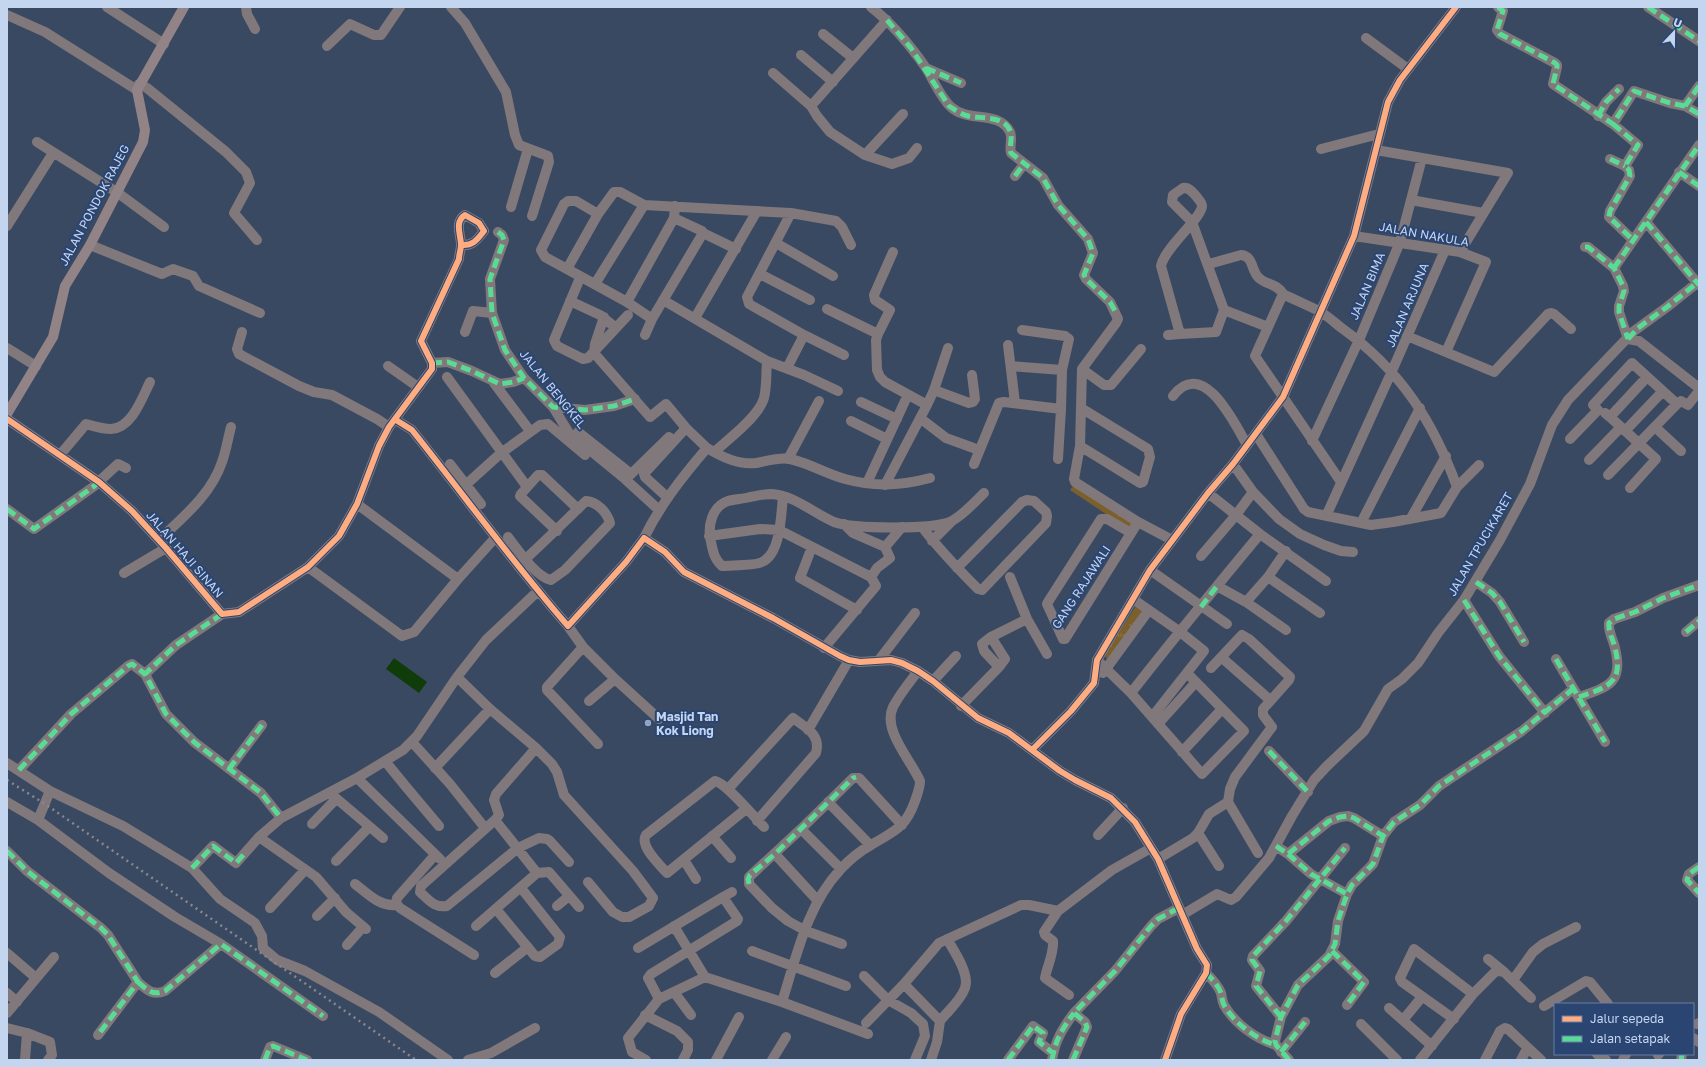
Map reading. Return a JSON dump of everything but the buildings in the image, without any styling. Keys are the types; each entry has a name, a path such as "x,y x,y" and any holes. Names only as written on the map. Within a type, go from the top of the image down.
{"main road":[{"path":"138,87 184,7"},
{"name":"JALAN PONDOK RAJEG","path":"7,414 53,337 65,286 90,245 143,142 145,130 138,87"}],"street":[{"path":"107,7 164,44"},
{"path":"246,7 247,14 255,29"},
{"path":"327,46 350,24 374,35 381,35 400,7"},
{"path":"451,7 465,23 506,92 515,135 519,145 548,156 549,162 532,216"},
{"path":"871,7 900,33 926,68 949,106 959,113 996,120 1006,126 1011,134 1011,153 1043,178 1058,205 1088,239 1093,253 1084,275 1086,279 1110,302 1118,319 1082,369 1080,446 1074,476 1075,482 1138,522 1170,538"},
{"path":"1094,683 1097,660 1170,538 1233,464 1283,396 1354,236 1388,102 1400,80 1456,7"},
{"path":"1498,7 1503,11 1497,30 1500,34 1555,63 1557,67 1553,84 1598,116 1613,124 1638,145 1625,166"},
{"path":"1648,7 1699,41"},
{"path":"7,15 46,32 138,87 147,88 226,152 246,172 250,183 234,213 257,240"},
{"path":"811,106 887,20"},
{"path":"824,34 853,58"},
{"path":"1366,38 1408,69"},
{"path":"801,55 833,82"},
{"path":"926,68 961,83"},
{"path":"773,73 811,106 830,132 865,155 892,164 909,158 917,148"},
{"path":"1685,106 1699,86"},
{"path":"1598,116 1606,102 1618,89"},
{"path":"1613,124 1634,91 1670,103 1685,106 1699,114"},
{"path":"865,155 902,114"},
{"path":"1321,149 1379,134"},
{"path":"36,142 118,193 164,227"},
{"path":"1614,268 1699,145"},
{"path":"510,207 528,149"},
{"path":"1376,150 1507,172 1508,174 1460,252"},
{"path":"7,226 53,153"},
{"name":"JALAN BIMA","path":"1312,440 1359,340 1400,242 1422,158"},
{"path":"1610,159 1625,166 1629,170 1630,176 1610,212 1609,217 1633,240"},
{"path":"1015,176 1024,164"},
{"path":"1679,172 1699,186"},
{"path":"567,269 598,214 614,192 620,192 644,205 791,213 836,221 842,227 851,245"},
{"path":"1411,200 1483,213"},
{"path":"598,214 576,201 568,201 564,204 541,250 545,257 596,284 652,319"},
{"path":"596,284 644,205"},
{"path":"627,302 674,218 675,206"},
{"path":"695,318 757,211"},
{"path":"791,213 747,297 749,304 804,335 844,355"},
{"path":"674,218 702,231 703,234 736,248"},
{"path":"1168,335 1216,332 1224,310 1209,264 1192,222 1165,255 1161,266 1180,334"},
{"path":"1646,222 1698,284"},
{"name":"JALAN BENGKEL","path":"498,232 502,235 504,240 490,279 492,313 505,350 524,378 552,407 569,433 628,477 659,510"},
{"path":"645,335 652,319 703,234"},
{"name":"JALAN NAKULA","path":"1354,236 1460,252 1486,262 1446,352"},
{"path":"776,243 833,276"},
{"path":"90,245 162,274 173,269 193,276 199,286 260,313"},
{"path":"461,245 458,259 421,342 432,363 448,362 500,384 513,382 524,378"},
{"path":"1585,247 1588,247 1614,268 1624,291 1619,306 1619,312 1628,339 1639,341 1699,390 1688,405 1681,401 1677,404 1608,475"},
{"name":"JALAN ARJUNA","path":"1327,514 1445,250"},
{"path":"893,252 874,295 875,300 890,310 876,340 877,370 880,377 885,382 927,405"},
{"path":"1209,264 1245,255 1249,257 1259,278 1278,287 1283,294 1320,312 1359,340 1392,371 1420,408 1446,456 1457,487"},
{"path":"760,274 810,300"},
{"path":"580,278 554,340 557,346 583,359 588,358 628,315"},
{"name":"JALAN TPUCIKARET","path":"1181,912 1217,894 1231,900 1236,897 1269,858 1282,850 1292,816 1314,780 1364,731 1388,689 1402,679 1418,664 1438,633 1476,582 1530,484 1552,425 1559,412 1578,388 1638,328 1698,284"},
{"path":"1283,294 1256,356 1341,482"},
{"path":"663,300 767,360 838,391"},
{"path":"570,301 604,318 616,328"},
{"path":"827,309 878,334"},
{"path":"1224,310 1268,327"},
{"path":"465,332 473,311 492,313"},
{"path":"1407,336 1494,372 1551,312 1571,329"},
{"path":"604,318 595,344 594,353 650,416 666,404 686,428 710,450 742,463 788,459 845,479 867,483 885,485 908,484 930,478"},
{"path":"1022,330 1067,337 1068,342 1062,370 1058,458"},
{"path":"242,332 237,348 240,354 299,386 314,392 332,395 377,419 412,430 462,488 481,504"},
{"path":"787,368 804,335"},
{"path":"1008,345 1015,403"},
{"path":"7,348 36,366"},
{"path":"885,485 934,390 948,348"},
{"path":"1082,369 1104,385 1111,385 1141,349"},
{"path":"568,626 626,562 644,538 659,510 668,498 710,450 736,433 758,409 764,398 767,360"},
{"name":"JALAN HAJI SINAN","path":"7,419 99,482 132,511 166,548 222,614 239,612 308,567 339,536 357,504 379,446 392,424 432,369 432,363"},
{"path":"1570,439 1598,410 1593,405 1632,363 1677,404"},
{"path":"388,366 418,387"},
{"path":"1011,366 1062,370"},
{"path":"934,390 969,403 973,402 975,399 972,375"},
{"path":"1630,488 1656,459 1607,414 1647,377"},
{"path":"447,378 525,484"},
{"path":"60,455 86,424 110,429 121,427 132,416 150,382"},
{"path":"494,383 530,431"},
{"path":"1173,396 1183,386 1190,384 1199,385 1209,390 1225,407 1247,445"},
{"path":"1589,460 1663,390"},
{"path":"552,407 585,410 614,406 635,399"},
{"path":"788,459 819,400"},
{"path":"867,483 905,401"},
{"path":"861,402 897,419"},
{"path":"974,464 999,403 1015,403 1061,410"},
{"path":"1080,446 1140,483 1143,482 1150,457 1150,452 1145,446 1081,408"},
{"path":"1361,523 1420,408"},
{"path":"920,418 946,438 979,450"},
{"path":"851,421 887,439"},
{"path":"462,488 501,453 540,424 548,424 598,465"},
{"path":"159,540 197,504 211,486 222,463 231,427"},
{"path":"1655,427 1681,451"},
{"path":"668,498 645,477 644,474 686,428"},
{"path":"1256,434 1304,509 1308,512 1327,514 1361,523 1379,524 1441,513 1457,487 1479,465"},
{"path":"628,477 669,437"},
{"path":"1411,518 1446,456"},
{"path":"7,509 34,529 93,487 118,464 126,468"},
{"path":"450,464 462,488 495,538 568,626 583,647 615,679 659,719"},
{"path":"1233,464 1253,492 1279,519 1300,534 1330,547 1353,552"},
{"path":"556,531 520,496 538,475 542,475 578,509"},
{"path":"1201,556 1236,515 1253,492"},
{"path":"932,541 984,493"},
{"path":"1208,493 1260,534 1286,551 1326,581"},
{"path":"783,496 779,530 772,556 762,563 722,566 715,560 709,536 712,518 717,509 728,501 770,494 783,496 793,500 825,517 844,524 922,527 951,522"},
{"path":"922,527 932,541 957,568 978,589 984,589 1046,523 1046,512 1034,501 1028,500 1022,502 957,568"},
{"path":"508,537 526,559 546,579 551,580 564,570 610,523 608,515 593,502 586,501 556,531 526,559 518,566"},
{"path":"357,504 458,579"},
{"name":"GANG RAJAWALI","path":"1101,519 1108,519 1131,534 1065,639 1063,639 1047,603 1101,519"},
{"path":"1131,534 1138,522"},
{"path":"844,524 853,533 885,547 890,558 876,568 870,576"},
{"path":"885,547 902,527"},
{"path":"709,536 760,529 779,530 870,576 876,586 824,648"},
{"path":"1131,694 1179,631 1201,607 1216,586 1260,534"},
{"path":"308,567 402,636 414,632 458,579 495,538"},
{"path":"644,538 665,552 684,572 773,618 824,648 849,660 860,662 891,660 902,663 918,671 935,683 961,706 983,721 1009,733 1075,780 1111,798 1123,808 1135,822 1158,859 1197,949 1207,965 1206,973 1181,1014 1165,1060"},
{"path":"812,547 800,578 857,610"},
{"path":"124,573 166,548"},
{"path":"1246,602 1268,576 1286,551"},
{"path":"1150,570 1226,624"},
{"path":"1268,576 1320,614"},
{"path":"1010,577 1027,619 1047,654"},
{"path":"1476,582 1492,593 1500,602 1524,642"},
{"path":"1216,586 1246,602 1286,630"},
{"path":"1278,1048 1275,1041 1281,1017 1298,985 1329,956 1332,951 1335,944 1341,908 1347,894 1352,885 1373,864 1383,836 1394,822 1420,806 1439,786 1522,731 1545,713 1576,693 1602,688 1614,680 1617,675 1618,663 1609,629 1610,623 1614,619 1635,612 1663,598 1699,586"},
{"path":"192,868 214,846 236,863 259,837 281,818 333,796 357,778 403,750 412,742 486,640 538,591"},
{"path":"1133,598 1204,651 1187,673 1155,721"},
{"path":"1464,600 1499,656 1545,713"},
{"path":"1032,750 1071,711 1107,669 1149,610"},
{"path":"878,660 915,613"},
{"path":"144,674 176,645 222,614"},
{"path":"961,706 999,667 982,648 982,644 991,637 1027,619"},
{"path":"1686,632 1699,621"},
{"path":"1211,668 1242,635 1249,639 1290,677 1263,709 1262,712 1272,727 1235,777 1230,789 1228,802 1258,853"},
{"path":"583,647 547,687 547,690 598,744"},
{"path":"935,683 956,656"},
{"path":"1221,657 1270,700"},
{"path":"1556,659 1605,742"},
{"path":"808,730 849,660"},
{"path":"1097,660 1131,694 1202,774 1244,732 1187,673"},
{"path":"19,770 71,714 132,664 144,674 166,714 194,742 261,793 281,818"},
{"path":"782,1002 806,931 818,901 828,884 856,855 870,845 893,833 910,815 919,790 920,781 891,730 889,720 892,708 918,671"},
{"path":"457,678 490,709 536,748 555,767 564,795 633,871 652,898 649,906 629,917 622,917 613,912 588,882"},
{"path":"589,701 615,679"},
{"path":"1155,721 1196,682"},
{"path":"435,768 490,709"},
{"path":"1182,752 1222,709"},
{"path":"728,789 793,718 816,737 818,745 816,753 760,824 728,789 720,782 711,783 644,838 644,844 667,873 746,809"},
{"path":"229,769 262,725"},
{"path":"412,742 486,828"},
{"path":"536,748 496,794 494,800 499,815 495,820 421,886 420,892 434,905 440,907 447,906 518,848 539,838 546,839 569,862"},
{"path":"1269,751 1308,792"},
{"path":"386,761 439,826"},
{"path":"7,763 50,791 123,826 192,868 220,899 255,923 262,936 263,948 277,960 305,971 379,1012 448,1060"},
{"path":"842,944 806,931 779,915 748,881 750,875 775,854 853,778 856,777 859,778 902,825"},
{"path":"357,778 444,864"},
{"path":"38,820 50,791"},
{"path":"312,824 333,796"},
{"path":"333,796 382,838"},
{"path":"7,802 38,820 109,873 175,917 221,944 322,1016"},
{"path":"828,802 870,845"},
{"path":"1158,859 1176,849 1198,833 1209,814 1228,802"},
{"path":"1098,835 1123,808"},
{"path":"1347,894 1311,874 1282,850 1340,817 1348,816 1354,818 1383,836"},
{"path":"495,820 537,873"},
{"path":"336,861 369,827"},
{"path":"801,829 841,869"},
{"path":"1198,833 1219,866"},
{"path":"712,836 731,858"},
{"path":"259,837 316,877 346,912 365,928 347,945"},
{"path":"1069,995 1045,978 1052,955 1053,941 1045,935 1044,932 1058,911 1112,870 1151,848"},
{"path":"1281,1017 1256,986 1260,971 1252,960 1253,956 1286,921 1346,848"},
{"path":"7,851 28,871 101,928 108,936 138,982 148,991 159,994 165,991 221,944"},
{"path":"775,854 818,901"},
{"path":"397,905 397,898 436,855"},
{"path":"684,860 696,879"},
{"path":"1699,867 1689,874 1687,880 1699,893"},
{"path":"270,908 305,870"},
{"path":"476,926 537,873 550,872 579,908"},
{"path":"355,884 382,904 389,906 397,905 474,956"},
{"path":"496,909 535,956 540,957 558,944 560,937 521,888"},
{"path":"638,948 728,894 738,919 737,922 649,976 650,982 659,999"},
{"path":"557,906 570,896"},
{"path":"317,916 335,898"},
{"path":"866,1023 897,992 933,949 947,939 969,931 1021,905 1058,911"},
{"path":"1008,1060 1033,1026 1043,1033 1040,1042 1052,1056 1061,1032 1074,1013 1115,971 1151,926 1158,919 1181,912"},
{"path":"674,926 705,977 782,1002 868,1034"},
{"path":"1513,980 1533,952 1543,944 1576,927"},
{"path":"931,1060 937,1042 940,1021 961,995 965,988 966,981 965,974 947,939"},
{"path":"1454,1019 1402,982 1400,978 1416,945 1473,994"},
{"path":"495,973 528,947"},
{"path":"752,951 846,986"},
{"path":"1332,951 1364,982 1347,1005"},
{"path":"7,953 36,978"},
{"path":"7,1013 54,957"},
{"path":"1488,959 1513,980 1531,998"},
{"path":"1420,1060 1473,994 1491,975 1499,971 1504,972"},
{"path":"1206,973 1217,985 1224,1004 1238,1023 1278,1048 1289,1060"},
{"path":"864,976 897,992 940,1021"},
{"path":"646,1060 632,1052 628,1038 659,999 705,977"},
{"path":"1544,1006 1586,981 1590,982 1607,1003"},
{"path":"98,1035 138,982"},
{"path":"674,992 692,1015"},
{"path":"897,992 911,1013 923,1024 925,1036 915,1060"},
{"path":"7,993 16,1002"},
{"path":"1403,1020 1422,997"},
{"path":"1389,1008 1432,1046"},
{"path":"1073,1060 1087,1027 1085,1022 1074,1013"},
{"path":"645,1015 677,1031 688,1042 688,1050 683,1060"},
{"path":"716,1060 739,1017"},
{"path":"1278,1048 1305,1022"},
{"path":"1361,1024 1398,1060"},
{"path":"7,1028 27,1033 50,1042 52,1056 48,1060"},
{"path":"468,1060 491,1053 535,1028"},
{"path":"1485,1060 1500,1030 1503,1029 1508,1029 1527,1049 1541,1060"},
{"path":"25,1060 27,1033"},
{"path":"772,1060 786,1037"},
{"path":"265,1060 270,1047 273,1046 307,1060"},
{"path":"1521,1060 1527,1049"}],"green space":[{"path":"1075,484 1134,524 1130,530 1070,490"},
{"path":"1136,606 1144,611 1108,660 1104,655"}],"shaded area":[{"path":"394,658 427,682 419,693 386,669"}],"railway":[{"path":"7,780 45,804 416,1060"}],"marked path":[{"path":"1498,7 1503,11 1497,30 1500,34 1555,63 1557,67 1553,84 1613,124 1634,91 1670,103 1685,106"},
{"path":"1648,7 1699,41"},
{"path":"887,20 911,48 949,106 968,116 999,121 1009,128 1011,134 1011,153 1043,178 1058,205 1088,239 1093,253 1084,275 1086,279 1110,302 1115,311"},
{"path":"926,68 961,83"},
{"path":"1699,86 1685,106 1699,114"},
{"path":"1598,116 1606,102 1619,89"},
{"path":"1613,124 1638,145 1625,166 1629,170 1630,176 1610,211 1609,217 1633,240"},
{"path":"1614,268 1699,145"},
{"path":"1610,159 1625,166"},
{"path":"1015,176 1024,164"},
{"path":"1679,172 1699,186"},
{"path":"1646,222 1699,285"},
{"path":"498,232 502,235 504,240 490,279 492,313 505,350 524,378 553,407 585,410 614,406 635,399"},
{"path":"1585,247 1588,247 1614,268 1623,286 1624,291 1619,306 1619,312 1628,339"},
{"path":"1628,339 1638,328 1697,283"},
{"path":"432,363 448,362 500,384 513,382 524,378"},
{"path":"7,509 34,529 99,482"},
{"path":"1476,582 1492,593 1500,602 1524,642"},
{"path":"1579,697 1606,686 1615,676 1617,660 1609,629 1609,623 1614,619 1635,612 1663,598 1699,585"},
{"path":"1201,607 1217,586"},
{"path":"1464,600 1499,656 1545,713"},
{"path":"222,614 176,645 145,674 166,714 194,742 261,793 281,818"},
{"path":"1686,632 1699,621"},
{"path":"1556,659 1605,742"},
{"path":"19,770 71,714 128,666 132,664 145,674"},
{"path":"1289,1060 1276,1045 1275,1041 1281,1017 1298,985 1329,956 1335,944 1338,921 1347,894 1352,885 1373,864 1383,836 1394,822 1420,805 1439,786 1522,731 1573,689"},
{"path":"229,769 262,725"},
{"path":"1269,751 1308,792"},
{"path":"749,884 748,879 750,875 775,854 853,778 856,777"},
{"path":"1276,846 1288,854 1329,821 1348,816 1354,818 1383,836"},
{"path":"192,868 213,846 236,863 245,853"},
{"path":"1281,1017 1256,986 1260,971 1252,960 1253,956 1286,921 1345,848"},
{"path":"7,851 27,871 101,928 108,935 138,982 98,1035"},
{"path":"1288,854 1311,874 1347,894"},
{"path":"1699,867 1689,874 1687,880 1699,893"},
{"path":"1073,1060 1087,1027 1085,1022 1074,1013 1115,971 1151,926 1158,919 1179,908"},
{"path":"138,982 147,990 157,993 165,991 221,944 323,1016"},
{"path":"1332,951 1364,982 1347,1005"},
{"path":"1206,973 1218,987 1224,1005 1234,1018 1254,1035 1276,1045"},
{"path":"1052,1060 1060,1035 1074,1013"},
{"path":"1281,1052 1305,1022"},
{"path":"1008,1060 1033,1026 1043,1033 1039,1042 1053,1053"},
{"path":"265,1060 270,1047 273,1046 307,1060"},
{"path":"1681,1060 1682,1055"}],"cycle path":[{"path":"1032,750 1071,711 1094,683 1097,660 1150,570 1283,397 1354,236 1388,102 1400,80 1456,7"},
{"path":"7,419 99,482 132,511 166,548 222,614 239,612 308,567 339,536 357,504 379,446 389,427 432,369 432,363 421,341 459,259 461,245 459,225 460,221 465,215 479,223 484,231 477,240 469,244 461,245"},
{"path":"396,420 412,430 508,553 568,626 626,562 644,538 665,552 684,572 773,618 840,656 849,660 860,662 891,660 902,663 918,671 933,681 978,718 1009,733 1060,771 1111,798 1135,822 1158,859 1197,949 1207,965 1206,973 1181,1014 1165,1060"}],"place":[{"name":"Masjid Tan Kok Liong","path":"648,723"}]}
